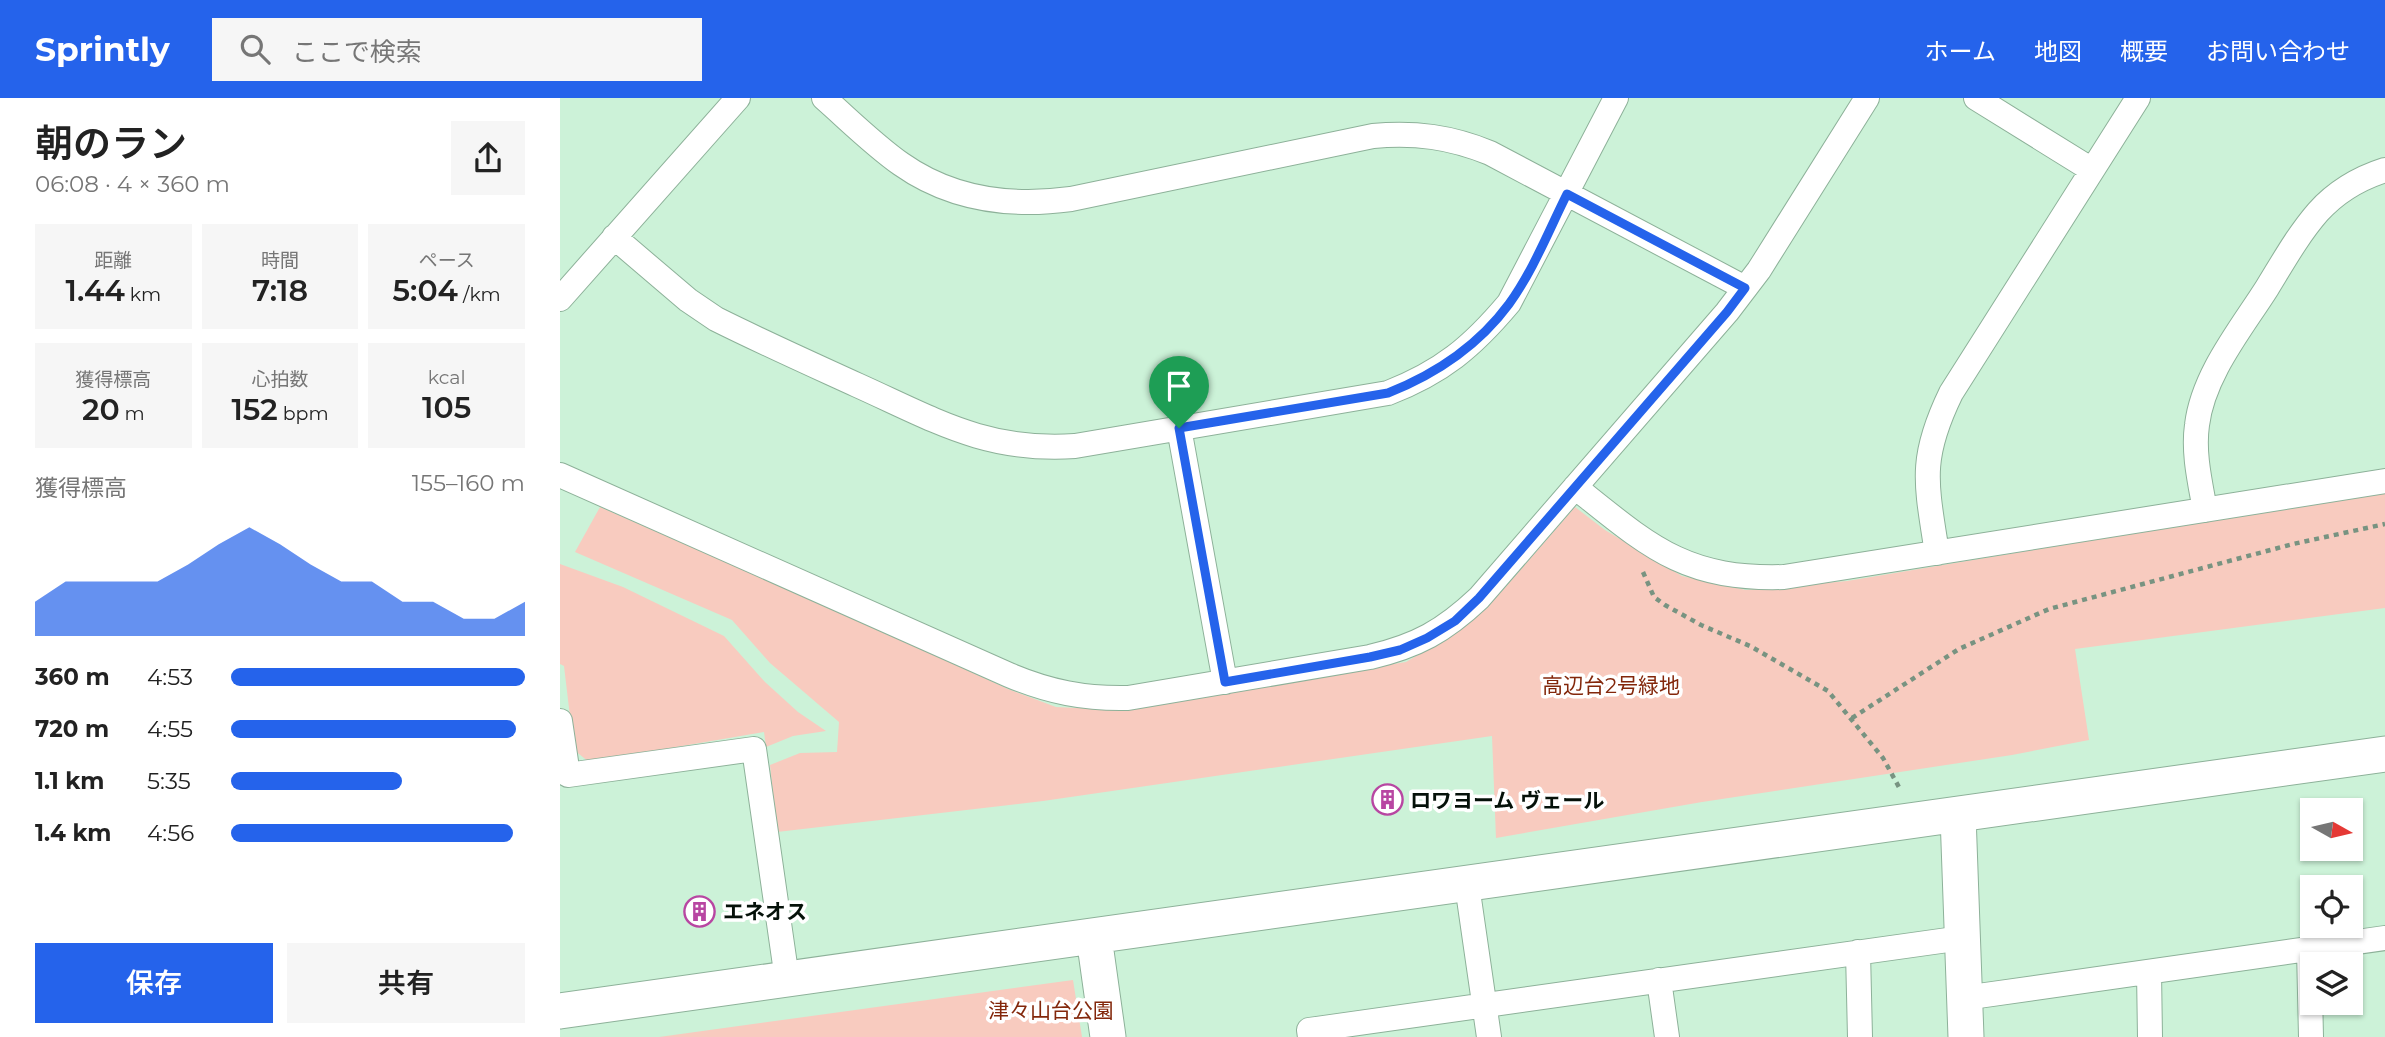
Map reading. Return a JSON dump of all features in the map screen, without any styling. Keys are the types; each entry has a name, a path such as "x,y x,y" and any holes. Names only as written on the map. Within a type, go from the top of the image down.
{"street":[{"path":"560,299 738,98"},
{"path":"824,98 903,166 944,188 999,201 1041,203 1071,199 1373,136 1404,133 1438,136 1465,143 1745,288"},
{"path":"614,237 688,300 716,319 961,432 992,441 1045,448 1075,446 1388,393 1419,381 1443,367 1486,331 1509,303 1616,98"},
{"path":"560,475 1040,688 1100,699 1128,698 1400,650 1455,621 1479,598 1745,288 1867,98"},
{"path":"1976,98 2092,170"},
{"path":"1937,552 1927,474 1928,453 1935,426 1951,393 2138,98"},
{"path":"2205,510 2196,454 2197,424 2205,392 2229,349 2319,211 2341,191 2364,177 2385,170"},
{"path":"1179,428 1225,682"},
{"path":"1575,487 1665,554 1695,567 1725,575 1755,578 1784,577 2385,481"},
{"path":"560,721 568,775 754,749 787,979"},
{"path":"560,1012 2385,754"},
{"path":"1958,816 1966,1037"},
{"path":"1467,885 1489,1037"},
{"path":"1094,937 1108,1037"},
{"path":"1310,1037 1309,1030 1962,938"},
{"path":"1964,998 2385,938"},
{"path":"2309,949 2311,1037"},
{"path":"1858,952 1860,1037"},
{"path":"2149,972 2150,1037"},
{"path":"1659,980 1667,1037"}],"path":[{"path":"1852,718 1959,649 2049,609 2293,544 2385,524"},
{"path":"1649,544 1643,571 1654,597 1701,625 1750,646 1828,691 1883,758 1897,782 1909,822"}],"green space":[{"name":"高辺台2号緑地","path":"2385,491 2385,608 2075,649 2089,740 2012,755 1702,802 1496,838 1492,736 1043,801 777,832 770,765 800,753 837,752 839,722 770,663 732,620 575,552 600,507 821,603 1008,689 1056,707 1099,709 1406,662 1460,630 1502,591 1575,507 1605,530 1682,576 1746,590 1847,581"},
{"path":"560,564 623,587 724,636 765,682 798,712 826,731 793,736 766,747 764,732 589,762 574,750 564,666 560,664"},
{"name":"津々山台公園","path":"1073,980 1082,1037 659,1037"}],"place":[{"name":"ロワヨーム ヴェール","path":"1387,800"},
{"name":"エネオス","path":"700,911"}],"route":[{"path":"1567,194 1745,288 1479,598 1455,621 1400,650 1225,682 1179,428 1388,393 1419,381 1443,367 1486,331 1509,303 1525,278 1567,194"}]}
